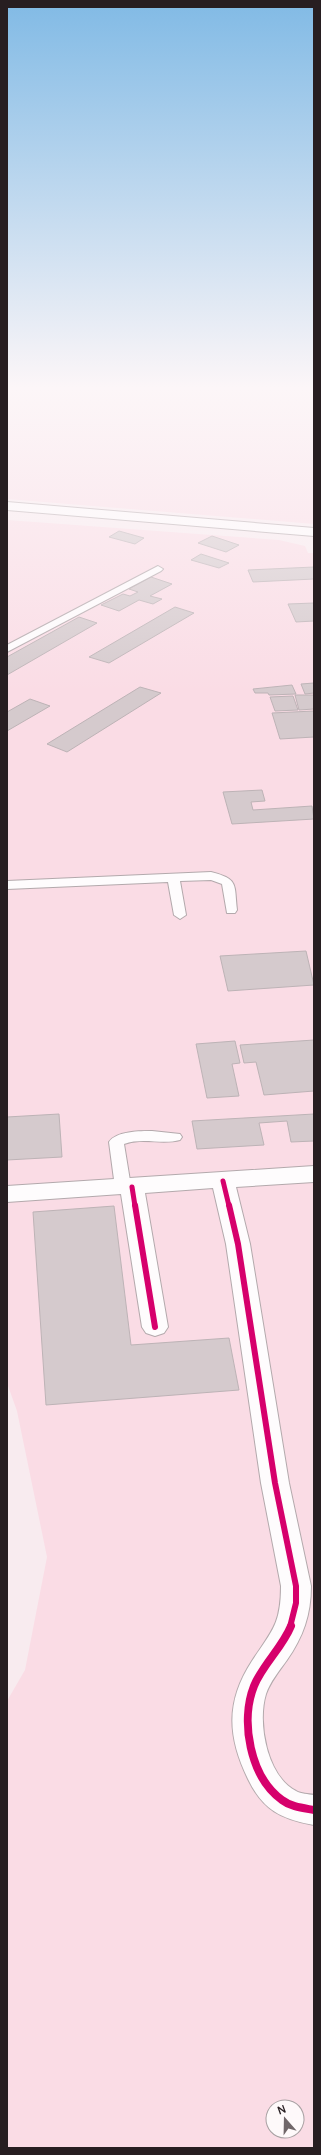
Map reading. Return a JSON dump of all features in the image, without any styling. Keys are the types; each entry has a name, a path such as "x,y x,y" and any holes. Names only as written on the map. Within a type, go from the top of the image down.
{"street":[{"path":"7,506 314,532"},
{"path":"7,1194 314,1174"},
{"path":"223,1181 238,1244 275,1483 298,1602 295,1617 285,1638 255,1685 249,1705 248,1739 252,1757 273,1794 294,1807 314,1810"},
{"path":"127,1187 155,1327"}],"lane":[{"path":"7,649 158,569"},
{"path":"7,885 211,876 225,880 229,888 231,910"},
{"path":"173,878 180,915"},
{"path":"127,1187 116,1142 128,1136 149,1135 175,1137"}],"shaded area":[{"path":"7,491 314,491 314,524 7,499"},
{"path":"7,520 279,540 305,546 308,553 314,553 314,2148 7,2148 7,1701 25,1670 47,1557 17,1411 7,1383"}],"building":[{"path":"119,531 144,538 135,544 109,537"},
{"path":"212,536 239,545 226,552 198,543"},
{"path":"201,554 229,563 219,568 191,560"},
{"path":"314,567 314,579 253,582 248,570"},
{"path":"151,577 172,584 150,596 162,599 153,604 139,600 119,611 101,605 123,594 130,596 138,592 129,589"},
{"path":"314,603 314,621 296,622 288,604"},
{"path":"175,607 194,613 109,663 89,657"},
{"path":"79,617 97,623 7,675 7,657"},
{"path":"314,683 314,693 305,694 301,684"},
{"path":"292,685 296,694 269,695 268,693 255,693 253,689"},
{"path":"140,687 161,693 67,752 47,744"},
{"path":"295,695 314,695 314,709 299,710"},
{"path":"293,696 298,710 275,711 270,697"},
{"path":"30,699 50,706 7,731 7,712"},
{"path":"314,711 314,737 280,739 272,713"},
{"path":"262,790 265,801 251,802 253,810 312,806 314,819 232,824 223,792"},
{"path":"306,951 314,985 228,991 220,956"},
{"path":"314,1040 314,1091 264,1095 256,1062 244,1063 240,1045"},
{"path":"235,1041 240,1063 232,1064 239,1096 207,1098 196,1044"},
{"path":"59,1114 62,1157 7,1160 7,1117"},
{"path":"314,1114 314,1141 291,1142 287,1121 259,1123 264,1145 197,1149 192,1121"},
{"path":"114,1206 131,1345 229,1338 239,1390 46,1405 33,1212"}],"cycle path":[{"path":"223,1181 238,1244 275,1483 296,1586 296,1603 290,1629 262,1671 251,1695 248,1707 248,1731 257,1765 262,1775 277,1796 288,1804 314,1810"},
{"path":"132,1187 155,1327"}]}
